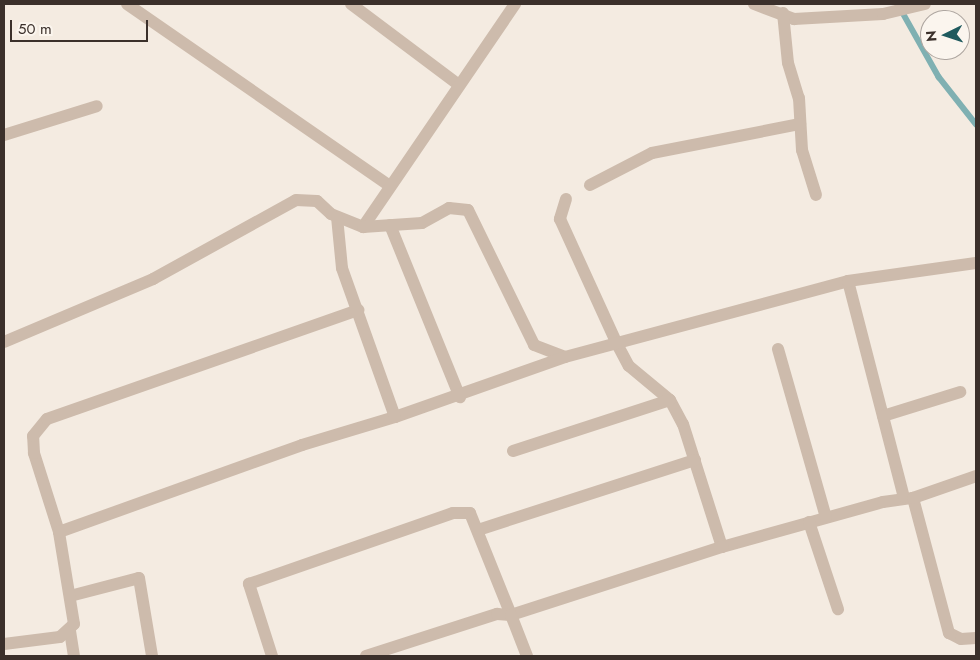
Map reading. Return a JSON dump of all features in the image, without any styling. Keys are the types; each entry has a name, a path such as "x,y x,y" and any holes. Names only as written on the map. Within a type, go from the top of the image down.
{"street":[{"path":"127,4 390,186"},
{"path":"351,4 459,85"},
{"path":"754,4 783,13 794,19 883,14 923,4"},
{"path":"363,227 512,5"},
{"path":"783,13 800,124 802,150 816,195"},
{"path":"4,134 97,106"},
{"path":"590,185 652,153 800,124"},
{"path":"566,199 560,219 616,342 629,366 670,400 695,460 722,547"},
{"path":"4,342 153,279 296,200 317,201 337,217 363,227 422,223 448,208 468,210 534,345 565,358"},
{"path":"337,217 342,268 396,418"},
{"path":"390,225 460,397"},
{"path":"58,532 302,445 396,418 460,397 565,358 616,342 848,281 976,263"},
{"path":"848,281 883,416 949,633 961,640 976,638"},
{"path":"4,644 60,637 70,631 74,624 58,532 34,453 33,436 47,419 358,310"},
{"path":"778,349 826,517"},
{"path":"883,416 960,392"},
{"path":"513,451 670,400"},
{"path":"478,530 695,460"},
{"path":"366,656 497,614 511,615 722,547 826,517 909,498 976,476"},
{"path":"272,656 249,584 453,513 470,513 527,656"},
{"path":"809,522 838,609"},
{"path":"70,596 139,578 152,656"},
{"path":"70,631 74,656"}],"waterway":[{"path":"898,4 939,77 976,124"}]}
